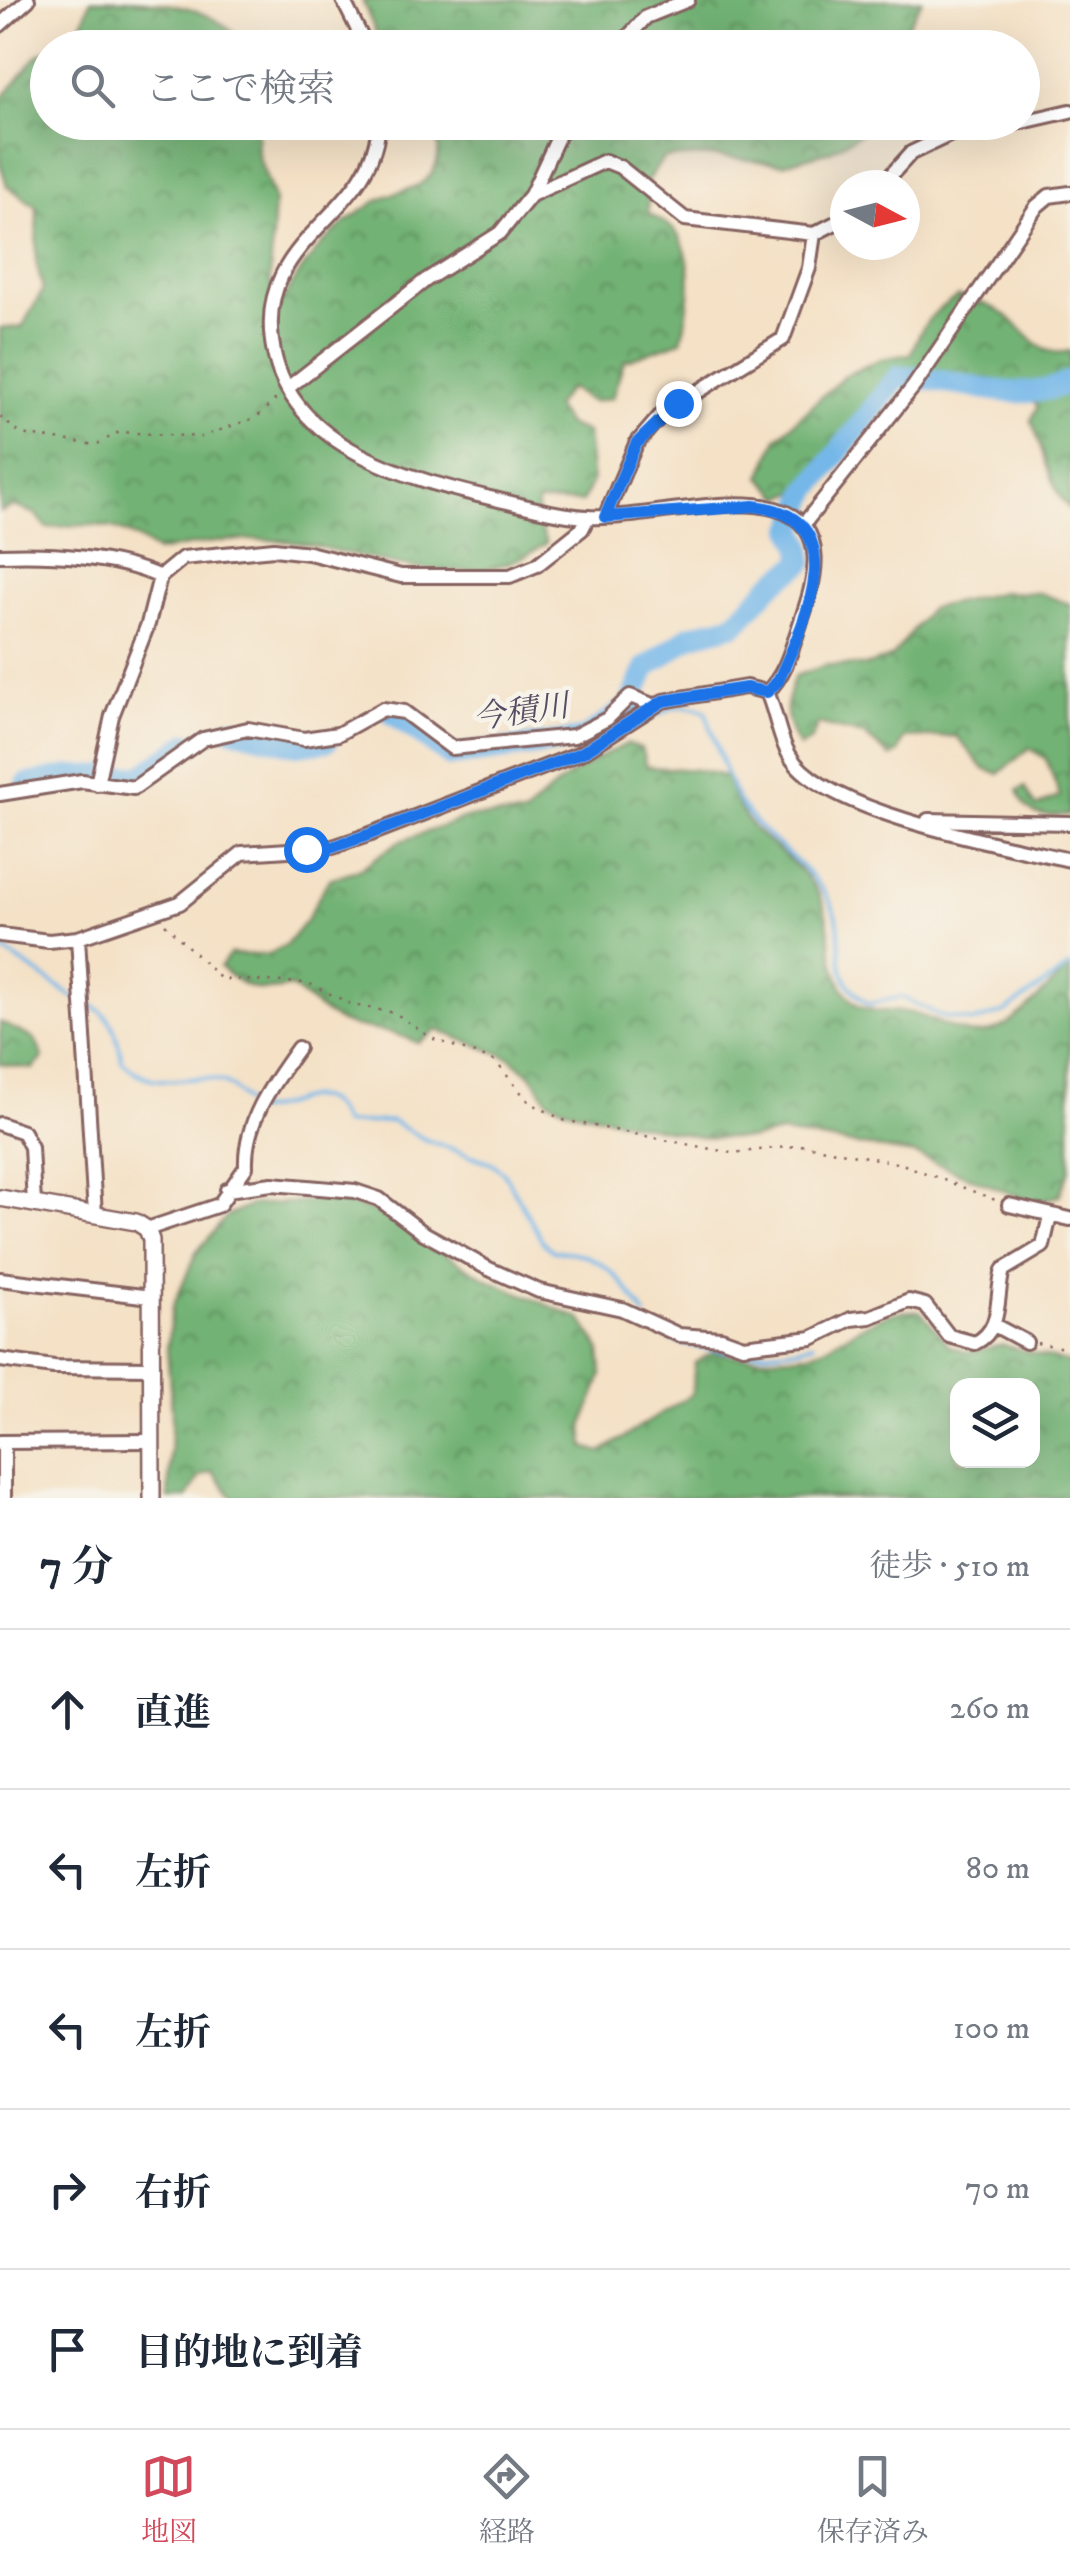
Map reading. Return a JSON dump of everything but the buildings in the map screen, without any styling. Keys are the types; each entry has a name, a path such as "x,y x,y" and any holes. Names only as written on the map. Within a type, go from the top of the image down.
{"street":[{"path":"0,25 28,0"},
{"path":"343,0 358,30"},
{"path":"634,30 646,17 688,0"},
{"path":"1040,118 1070,110"},
{"path":"375,140 370,165 355,190 308,234 276,290 270,322 274,357 289,387 329,433 368,461 414,480 588,517 753,506 774,508 803,525 814,544 816,574 789,657 778,681 767,692"},
{"path":"289,387 426,280 500,233 530,195 556,140"},
{"path":"897,170 912,154 939,140"},
{"path":"530,195 605,161 620,167 685,219 814,234 830,226"},
{"path":"803,525 914,386 1037,206 1049,196 1070,193"},
{"path":"605,517 636,444 653,423 714,378 754,360 783,339 809,268 814,234"},
{"path":"97,784 112,716 148,624 160,577 184,558 254,549 309,552 401,576 510,576 537,564 582,529 588,517"},
{"path":"0,555 52,556 143,569 160,577"},
{"path":"0,935 49,941 78,938 156,915 180,903 242,852 333,847 583,752 654,706 690,694 746,688 767,692"},
{"path":"767,692 791,758 812,780 839,796 920,822 1070,860"},
{"path":"0,794 62,783 134,788 203,738 248,729 293,739 338,734 383,709 404,712 452,748 574,736 607,719 630,696 654,706"},
{"path":"920,822 1070,823"},
{"path":"78,938 95,1214"},
{"path":"0,1198 95,1214 147,1229 219,1205 246,1167 243,1150 262,1099 298,1048"},
{"path":"0,1124 23,1132 30,1148 34,1204"},
{"path":"227,1190 272,1184 355,1191 379,1200 422,1232 539,1291 622,1309 665,1331 743,1346 812,1338 851,1319 870,1317 909,1301 925,1305 948,1336 975,1343 988,1337 994,1325 1003,1270 1042,1246 1050,1216"},
{"path":"1009,1205 1070,1219"},
{"path":"147,1229 151,1240 152,1498"},
{"path":"0,1280 151,1296"},
{"path":"994,1325 1026,1342"},
{"path":"0,1360 54,1368 152,1368"},
{"path":"4,1498 2,1442 152,1442"}],"path":[{"path":"0,417 21,434 96,445 119,432 202,437 256,417 289,387"},
{"path":"156,915 221,980 308,984 353,1005 387,1010 431,1038 494,1061 529,1102 563,1120 732,1154 805,1146 880,1160 930,1172 1009,1205"},
{"path":"1026,1342 1070,1349"}],"green space":[{"path":"91,0 177,6 197,11 231,30 77,30"},
{"path":"362,0 922,0 905,30 375,30"},
{"path":"30,65 30,140 258,140 258,155 274,199 270,282 283,300 302,269 334,232 383,197 426,180 435,168 438,140 849,140 830,151 783,164 715,156 664,158 648,179 648,213 675,231 687,256 689,300 681,341 624,361 612,398 592,402 569,388 555,406 567,425 587,433 592,482 582,502 538,502 537,520 546,543 519,559 490,568 431,570 272,540 214,542 157,552 117,529 93,525 47,528 36,514 14,506 0,512 0,328 22,327 43,290 36,261 37,207 7,186 0,163 0,99"},
{"path":"959,296 999,311 1049,351 1070,351 1070,510 1047,467 1031,420 1038,407 1029,392 989,379 898,371 809,488 781,497 761,477 777,438 844,376 881,359 911,354 929,320"},
{"path":"1002,592 1040,593 1070,604 1070,815 1037,814 1026,806 1018,790 1025,787 1036,807 1060,796 1046,759 1029,748 999,774 984,769 956,736 904,738 898,753 891,757 864,735 818,724 811,740 799,747 787,712 795,676 827,665 865,666 892,657 930,608"},
{"path":"627,744 641,748 646,766 726,777 753,827 798,867 819,895 835,969 849,997 861,1007 906,1012 979,1034 1009,1023 1070,967 1070,1169 1059,1196 1033,1203 914,1154 782,1133 751,1139 699,1137 571,1110 548,1100 532,1076 511,1058 437,1030 418,1043 393,1033 345,1024 291,987 253,988 220,967 230,954 267,955 286,945 305,922 329,879 360,869 398,842 469,817 525,815 572,774"},
{"path":"0,1022 35,1039 43,1058 33,1069 0,1064"},
{"path":"332,1200 374,1211 487,1279 581,1319 600,1349 602,1375 583,1427 585,1447 601,1452 692,1394 695,1363 713,1352 755,1357 803,1354 828,1346 871,1321 894,1313 920,1311 950,1346 968,1352 1003,1345 1070,1363 1070,1498 233,1498 212,1471 200,1476 187,1498 168,1498 172,1410 167,1349 172,1308 196,1253 227,1216 251,1205"}],"waterway":[{"name":"今積川","path":"392,713 451,756 584,739 629,707 646,668 690,636 735,624 771,585 802,563 802,547 794,529 808,491 898,377 1008,392 1050,389 1070,381"},
{"path":"629,707 637,705 648,720 676,707 705,711 737,798 760,827 813,878 833,908 838,921 842,969 855,992 869,1004 901,997 944,1017 974,1022 1005,1012 1070,966"},
{"name":"今積川","path":"232,729 297,745 327,741"},
{"name":"今積川","path":"27,784 70,776 141,776 188,743"},
{"path":"0,948 78,1000"},
{"path":"87,1004 109,1019 122,1061 148,1078 198,1078 225,1083 253,1110 304,1099 325,1100 343,1124 391,1121 426,1140 492,1163 504,1173 544,1244 553,1251 584,1255 608,1269 645,1315"},
{"path":"657,1330 688,1345 733,1351 779,1350 814,1343"}],"route":[{"path":"306,849 333,847 368,835 583,752 663,701 746,688 767,692 778,681 800,626 818,563 814,544 803,525 792,515 774,508 753,506 605,517 636,444 662,414 678,403"}]}
